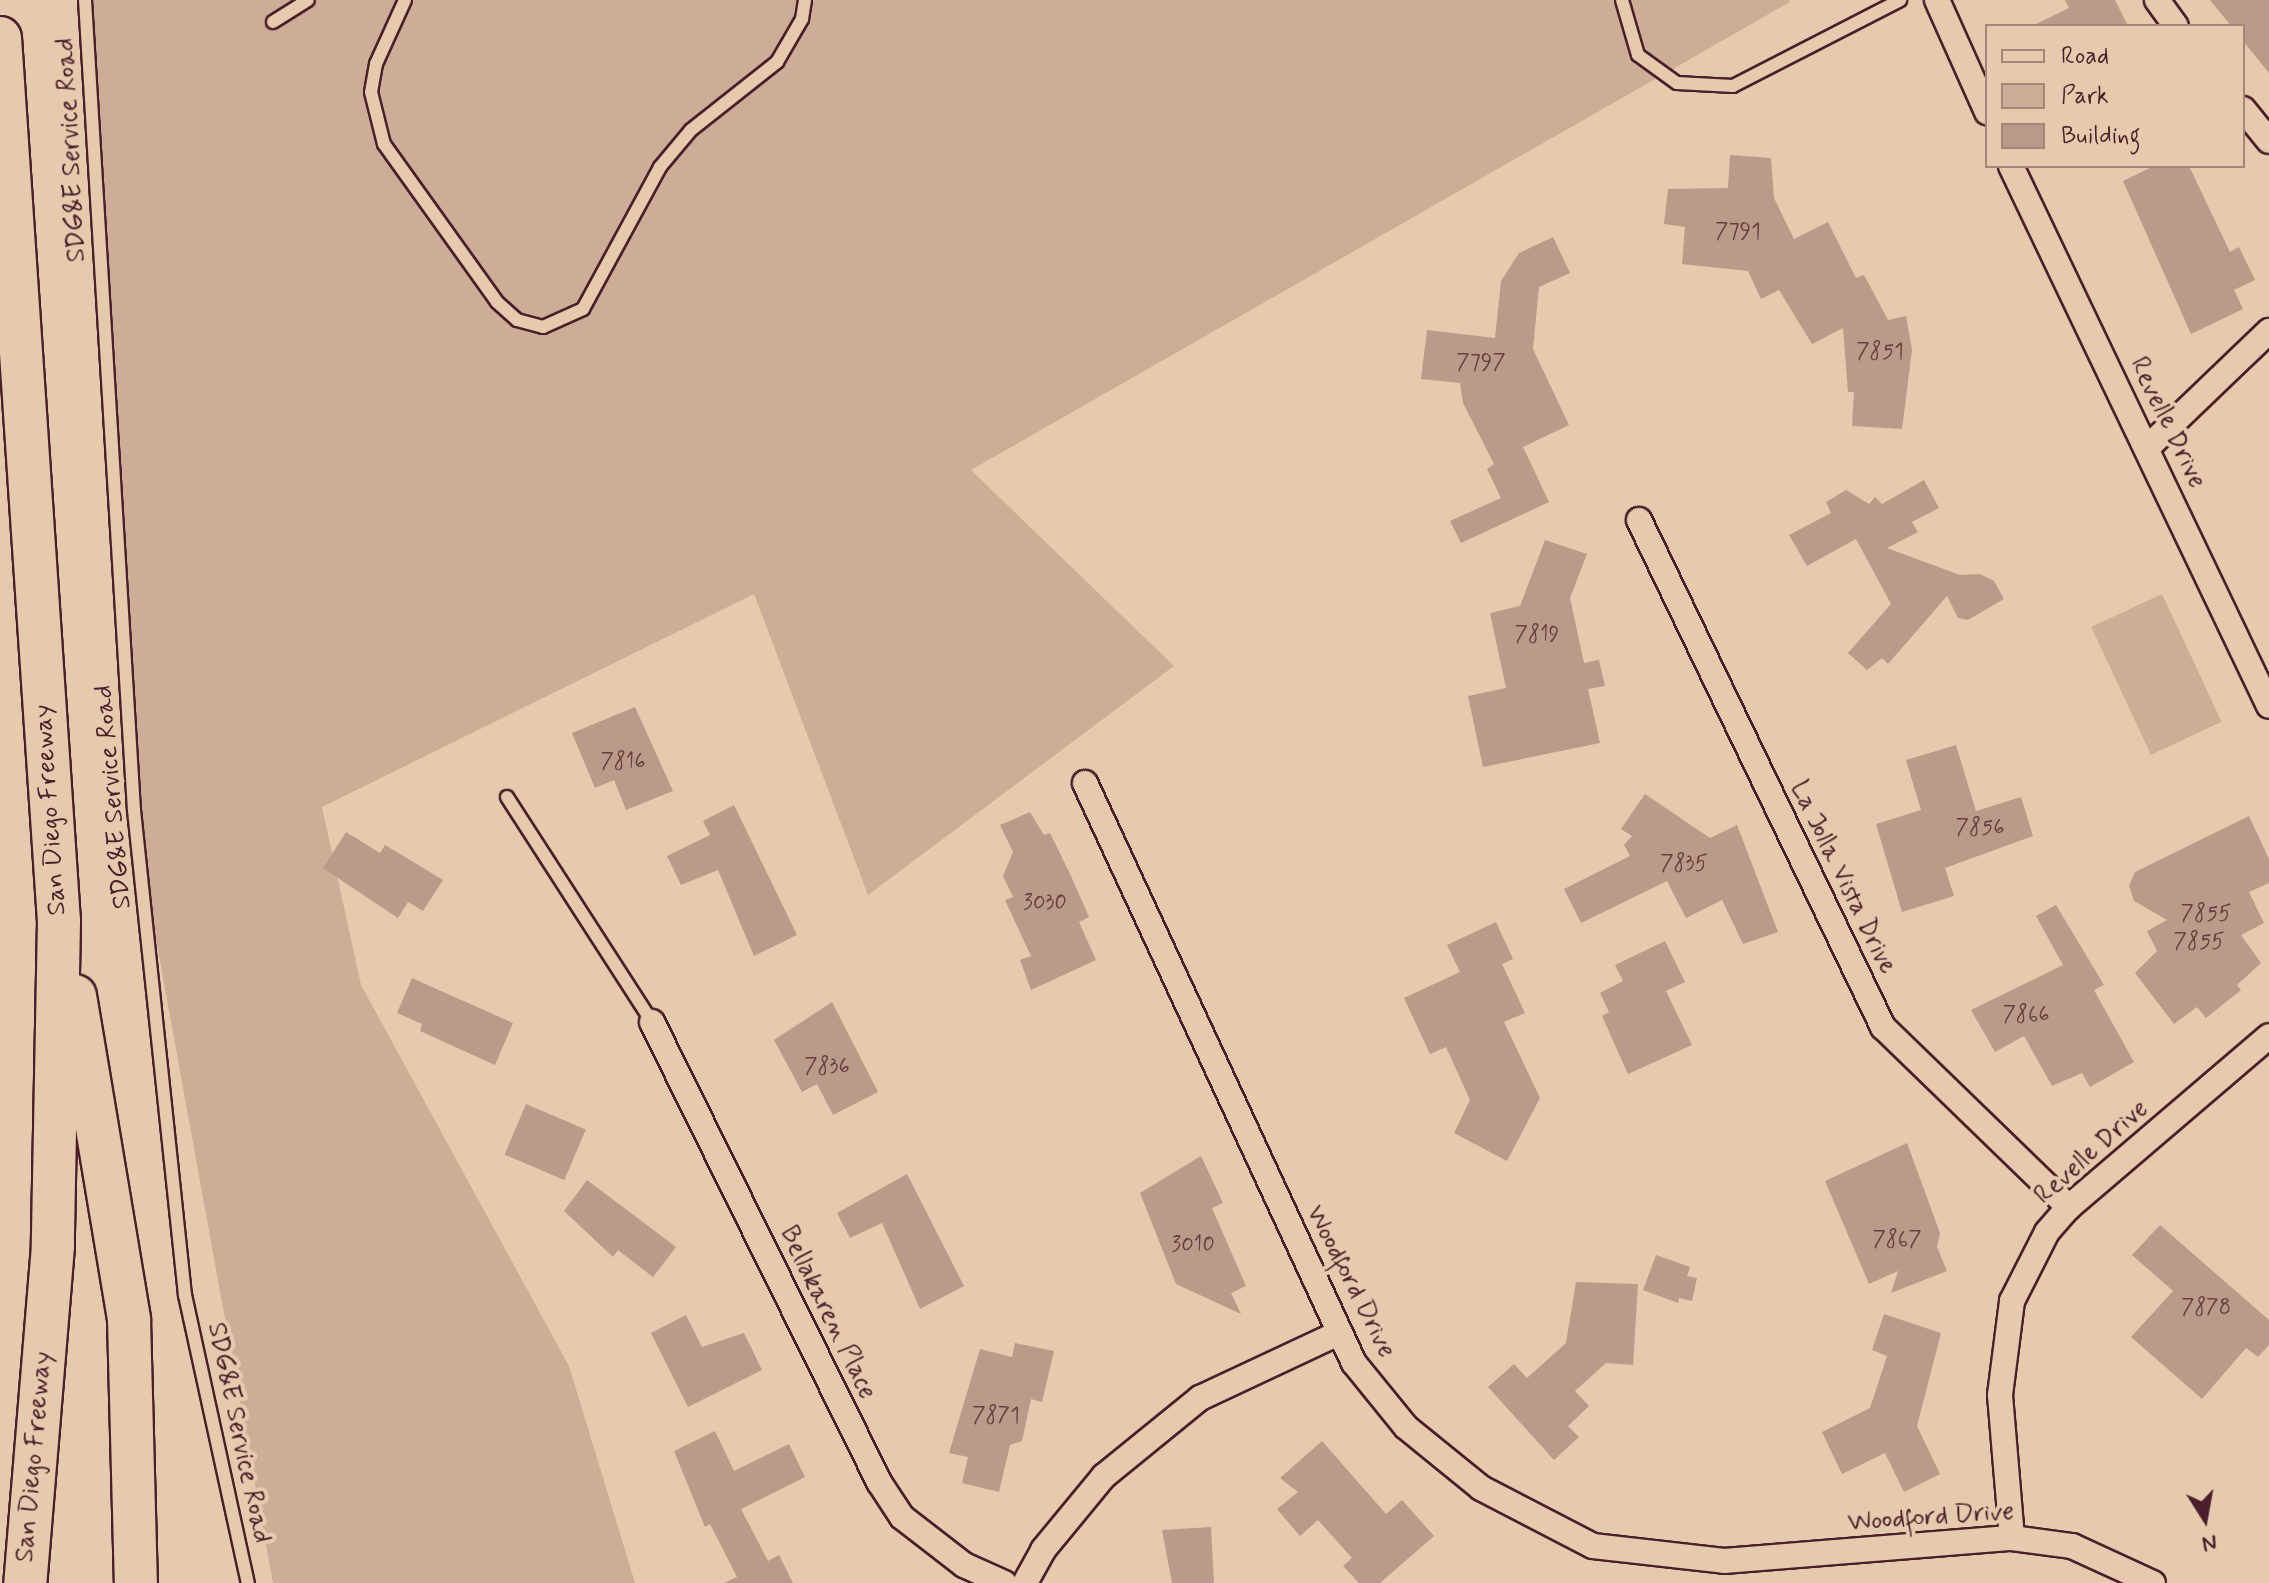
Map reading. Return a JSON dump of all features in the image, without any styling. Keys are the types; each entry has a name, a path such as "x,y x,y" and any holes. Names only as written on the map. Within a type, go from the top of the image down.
{"highway":[{"name":"San Diego Freeway","path":"0,38 59,921 53,1246 25,1583"},
{"path":"59,921 87,1050 129,1320 136,1583"}],"street":[{"path":"1937,0 1985,108"},
{"path":"2157,0 2175,24"},
{"path":"2245,111 2269,141"},
{"name":"Revelle Drive","path":"2012,168 2148,447 2269,706"},
{"path":"2148,447 2269,331"},
{"name":"La Jolla Vista Drive","path":"1639,520 1883,1027 2069,1207"},
{"name":"Woodford Drive","path":"1085,783 1339,1333 1406,1427 1481,1488 1593,1546 1724,1561 2012,1538 2072,1546 2153,1583"},
{"name":"Bellakaren Place","path":"652,1022 879,1482 902,1517 964,1565 1004,1583"},
{"name":"Revelle Drive","path":"2012,1538 2000,1395 2012,1301 2047,1232 2069,1207 2269,1036"},
{"path":"1025,1583 1043,1550 1104,1476 1200,1398 1339,1333"}],"lane":[{"name":"SDG&E Service Road","path":"85,0 141,872 185,1295 248,1583"},
{"path":"273,22 308,0"},
{"path":"405,0 376,64 371,92 384,144 497,302 517,320 543,327 583,309 660,167 691,130 777,62 802,19 805,0"},
{"path":"1622,0 1638,55 1677,83 1733,86 1900,0"},
{"path":"507,797 652,1022"}],"green space":[{"path":"87,0 1790,2 971,470 1174,666 868,895 754,594 322,807 361,985 569,1366 635,1583 273,1583 148,895"},
{"path":"2162,594 2222,722 2151,755 2091,627"}],"building":[{"path":"2065,0 2115,0 2127,24 2036,24 2069,8"},
{"path":"2210,0 2269,0 2269,73 2245,43 2245,24 2229,24"},
{"path":"1730,155 1771,158 1774,198 1794,239 1828,222 1856,278 1864,275 1888,320 1906,316 1912,350 1902,429 1852,426 1854,392 1848,392 1843,328 1812,344 1779,290 1761,299 1748,271 1682,264 1685,227 1664,224 1668,189 1728,188"},
{"path":"2150,168 2190,168 2230,252 2239,247 2255,280 2234,290 2243,309 2191,334 2123,181"},
{"path":"1553,237 1570,273 1539,287 1533,349 1569,425 1523,447 1549,502 1461,543 1450,521 1501,498 1487,469 1494,464 1463,403 1460,383 1421,379 1427,330 1495,338 1501,281 1519,253"},
{"path":"1924,480 1939,508 1912,522 1918,532 1887,548 1960,575 1980,574 1994,581 2004,599 1968,620 1958,618 1947,596 1888,664 1882,658 1867,670 1848,653 1891,604 1856,539 1807,566 1789,535 1831,513 1826,502 1846,490 1869,504 1875,497 1882,504"},
{"path":"1545,540 1587,554 1570,598 1584,663 1599,660 1605,686 1588,689 1600,743 1483,767 1468,696 1506,688 1490,613 1520,606"},
{"path":"635,707 673,791 626,810 614,780 595,788 572,733"},
{"path":"1956,745 1976,811 2021,797 2033,836 1945,868 1954,896 1902,912 1876,824 1921,810 1906,760"},
{"path":"1645,794 1710,838 1737,825 1778,932 1743,944 1722,900 1686,918 1667,881 1581,923 1564,889 1630,856 1624,845 1632,836 1621,829"},
{"path":"734,805 797,935 754,956 718,870 681,885 667,856 710,835 703,821"},
{"path":"1030,812 1044,835 1050,833 1071,876 1089,917 1079,922 1096,960 1031,990 1020,960 1031,956 1005,900 1013,897 1003,876 1013,852 1000,825"},
{"path":"2249,816 2269,859 2269,883 2249,892 2264,923 2241,935 2261,963 2237,985 2241,990 2206,1018 2197,1007 2174,1024 2135,973 2157,951 2147,931 2167,920 2134,901 2129,886 2135,872"},
{"path":"346,832 380,853 385,845 443,880 423,911 408,902 398,918 323,868"},
{"path":"2056,905 2104,985 2094,990 2134,1062 2090,1087 2082,1073 2052,1086 2024,1036 1995,1052 1971,1010 2063,965 2036,916"},
{"path":"1496,922 1513,959 1502,964 1525,1013 1504,1022 1540,1098 1507,1161 1454,1133 1470,1100 1446,1047 1430,1054 1404,998 1460,972 1447,945"},
{"path":"1665,941 1685,982 1666,991 1692,1045 1628,1074 1602,1016 1609,1012 1600,993 1623,981 1615,965"},
{"path":"412,978 513,1023 495,1065 420,1031 422,1024 397,1013"},
{"path":"832,1002 878,1092 833,1115 817,1084 802,1092 774,1040"},
{"path":"526,1104 586,1129 564,1180 505,1155"},
{"path":"1907,1143 1940,1233 1937,1247 1947,1271 1891,1293 1898,1271 1869,1284 1825,1181"},
{"path":"1201,1156 1223,1203 1212,1208 1246,1286 1231,1293 1241,1314 1176,1284 1140,1193"},
{"path":"907,1174 964,1286 920,1309 882,1223 850,1238 837,1213"},
{"path":"587,1180 676,1247 653,1277 618,1250 613,1257 564,1211"},
{"path":"2160,1225 2269,1320 2269,1345 2258,1357 2246,1348 2202,1399 2131,1337 2173,1291 2132,1255"},
{"path":"1656,1255 1690,1267 1687,1276 1697,1278 1692,1301 1679,1298 1678,1303 1643,1290"},
{"path":"1576,1282 1638,1284 1633,1365 1606,1363 1575,1391 1589,1406 1568,1426 1579,1437 1554,1460 1488,1387 1514,1364 1527,1378 1566,1343"},
{"path":"1884,1314 1941,1333 1917,1426 1940,1474 1904,1492 1885,1453 1842,1474 1822,1432 1870,1408 1887,1356 1872,1350"},
{"path":"686,1315 702,1347 744,1333 762,1370 688,1407 651,1333"},
{"path":"1015,1343 1054,1351 1042,1402 1031,1399 1022,1441 1010,1445 999,1492 962,1483 968,1457 949,1453 980,1349 1012,1357"},
{"path":"715,1431 734,1471 789,1444 805,1477 741,1509 768,1561 779,1555 793,1583 724,1583 737,1577 710,1524 705,1527 674,1451"},
{"path":"1322,1441 1386,1514 1402,1500 1434,1536 1380,1583 1359,1583 1343,1566 1352,1558 1318,1520 1300,1536 1277,1509 1298,1492 1280,1478"},
{"path":"1211,1527 1214,1583 1172,1583 1162,1530"}]}
